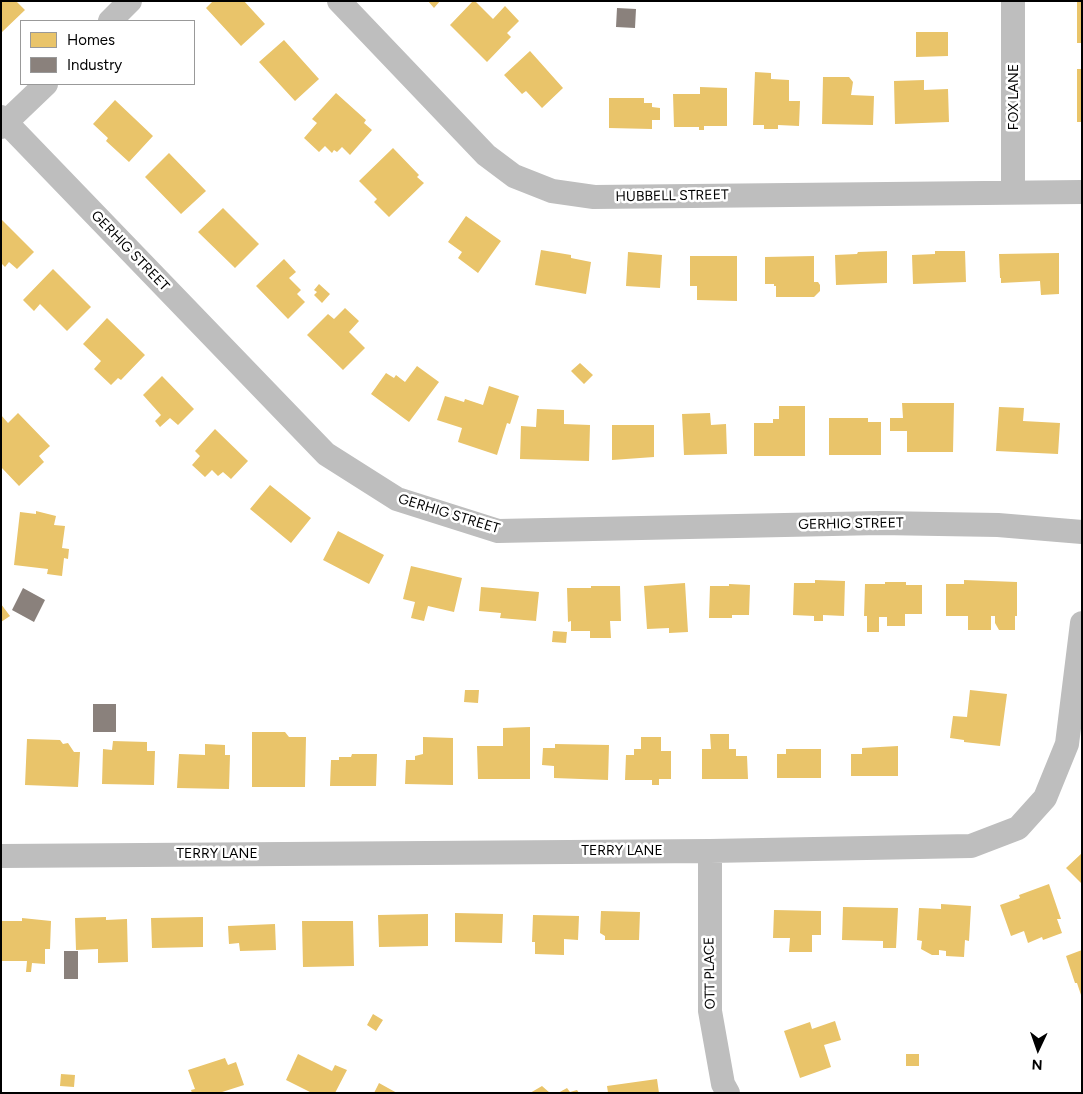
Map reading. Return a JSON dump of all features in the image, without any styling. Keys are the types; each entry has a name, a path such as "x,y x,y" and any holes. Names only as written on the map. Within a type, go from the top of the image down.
{"street":[{"path":"111,20 130,1"},
{"name":"HUBBELL STREET","path":"339,1 486,156 514,176 552,191 594,197 1082,192"},
{"name":"FOX LANE","path":"1013,1 1014,192"},
{"path":"3,122 45,85"},
{"name":"GERHIG STREET","path":"3,122 326,454 397,499 498,531 880,523 998,525 1082,532"},
{"name":"TERRY LANE","path":"1,856 971,846 1018,828 1045,798 1067,744 1082,623"},
{"name":"OTT PLACE","path":"710,850 710,1011 723,1084 728,1093"}],"building: Homes":[{"path":"1,1 16,1 25,10 1,33"},
{"path":"213,1 244,1 265,24 241,46 206,8"},
{"path":"428,1 440,1 434,8"},
{"path":"473,1 493,19 505,6 519,21 507,33 511,37 487,62 450,25"},
{"path":"1077,1 1082,1 1082,43 1077,43"},
{"path":"916,32 948,32 948,56 916,57"},
{"path":"284,40 319,79 295,101 259,62"},
{"path":"530,51 563,88 542,108 526,91 522,94 504,75"},
{"path":"1077,69 1082,69 1082,122 1077,122"},
{"path":"755,72 771,73 771,79 789,80 789,101 800,101 799,126 778,125 778,129 764,129 764,125 753,125"},
{"path":"823,77 849,77 853,82 851,95 874,96 873,125 822,124"},
{"path":"924,80 924,90 948,89 949,122 895,124 894,81"},
{"path":"700,87 727,88 727,126 704,126 704,130 699,130 699,127 674,127 673,94 700,94"},
{"path":"336,93 366,120 364,123 372,130 350,155 342,147 337,152 334,150 332,153 325,146 319,152 304,138 317,123 312,119"},
{"path":"609,98 644,98 644,103 652,103 652,107 660,108 660,120 652,120 652,129 609,128"},
{"path":"115,100 153,136 129,162 106,141 108,138 93,124"},
{"path":"393,148 419,175 417,177 424,183 389,217 374,202 377,199 359,181"},
{"path":"169,153 206,191 181,214 145,177"},
{"path":"223,208 259,244 235,268 198,232"},
{"path":"466,216 501,241 478,273 458,258 462,252 448,242"},
{"path":"1,219 34,252 17,269 9,262 5,267 1,263"},
{"path":"541,250 571,255 571,258 591,262 586,294 535,285"},
{"path":"887,251 887,283 836,285 835,255"},
{"path":"935,251 965,251 966,282 913,284 912,255 935,254"},
{"path":"628,252 662,255 660,288 626,286"},
{"path":"1059,253 1059,294 1041,295 1040,281 1001,283 999,254"},
{"path":"690,256 737,256 737,301 697,300 697,286 690,286"},
{"path":"814,256 814,282 818,282 820,285 820,291 814,297 776,297 776,286 774,284 765,284 765,257"},
{"path":"284,259 296,272 289,278 301,290 297,294 305,302 288,319 256,286"},
{"path":"53,269 91,307 67,331 40,304 34,311 23,300"},
{"path":"319,284 330,294 322,303 314,295 317,292 314,290"},
{"path":"345,308 359,321 349,332 365,348 343,370 307,335 328,314 334,319"},
{"path":"107,318 145,355 121,380 118,378 111,385 94,369 101,361 83,344"},
{"path":"580,363 593,375 584,384 571,371"},
{"path":"417,366 439,382 409,422 371,394 386,373 394,378 396,375 405,382"},
{"path":"162,376 194,409 178,425 170,418 160,427 155,421 161,415 143,395"},
{"path":"489,386 519,396 510,424 507,423 497,455 458,442 462,428 437,420 445,396 464,402 465,399 483,405"},
{"path":"902,403 954,403 953,452 907,452 907,431 890,431 890,418 903,418"},
{"path":"779,406 805,406 805,456 754,456 754,423 773,423 773,419 779,419"},
{"path":"999,407 1024,408 1023,421 1060,423 1058,454 996,451"},
{"path":"537,409 564,410 564,424 590,425 589,461 520,459 521,426 536,427"},
{"path":"18,413 50,446 39,456 44,462 19,486 1,467 1,415 8,423"},
{"path":"710,413 711,425 726,424 727,454 684,455 682,414"},
{"path":"829,418 868,418 868,422 881,422 881,455 829,455"},
{"path":"612,425 654,425 654,457 612,460"},
{"path":"215,429 248,461 231,479 223,472 218,476 212,470 205,477 192,465 200,456 195,451"},
{"path":"270,485 311,518 291,543 250,509"},
{"path":"36,511 56,516 54,525 65,526 62,548 69,549 68,559 64,558 62,576 47,574 48,569 14,565 20,512 36,514"},
{"path":"338,531 384,555 369,584 323,560"},
{"path":"411,566 462,578 454,612 428,606 424,621 411,618 415,602 403,599"},
{"path":"815,580 845,581 844,616 823,615 823,621 814,621 814,616 793,615 794,583 815,583"},
{"path":"964,580 1017,582 1015,630 999,630 995,623 995,616 991,616 991,630 968,630 968,616 946,616 946,584 964,584"},
{"path":"885,582 906,582 906,585 922,585 922,614 905,614 905,626 887,626 887,617 879,617 879,632 867,632 867,616 864,616 865,584 885,584"},
{"path":"685,583 688,632 669,633 669,628 647,629 644,586"},
{"path":"729,584 750,585 749,615 732,615 732,618 709,618 710,586 729,586"},
{"path":"591,586 620,586 621,621 610,621 611,638 590,638 590,631 571,631 571,621 568,622 567,588 591,588"},
{"path":"481,587 539,592 536,621 500,618 501,613 479,611"},
{"path":"1,604 10,616 1,622"},
{"path":"553,631 567,632 566,643 552,642"},
{"path":"465,690 479,690 478,703 464,702"},
{"path":"970,690 1007,694 1000,746 964,742 964,740 950,738 953,716 967,717"},
{"path":"530,727 530,779 478,779 477,746 503,746 503,728"},
{"path":"252,732 285,732 289,737 306,737 305,787 252,787"},
{"path":"710,734 729,734 729,749 736,749 736,756 747,756 748,779 702,779 702,749 711,749"},
{"path":"423,737 453,738 453,785 405,784 406,760 415,760 415,756 423,754"},
{"path":"641,737 661,737 661,751 671,751 671,779 659,779 659,785 652,785 652,780 625,780 626,755 634,755 634,749 641,749"},
{"path":"27,739 60,740 63,744 68,743 74,752 80,752 78,787 25,785"},
{"path":"113,741 147,742 147,751 155,751 154,785 102,784 103,749 112,750"},
{"path":"205,744 225,745 225,755 230,755 229,789 177,788 179,754 205,755"},
{"path":"555,744 609,745 608,780 554,778 554,766 542,765 543,748 555,748"},
{"path":"898,746 898,776 851,776 851,754 862,754 862,748"},
{"path":"786,749 821,749 821,778 777,778 777,754 786,754"},
{"path":"352,754 377,754 376,786 330,786 331,760 339,760 339,757 351,757"},
{"path":"1082,853 1082,884 1066,868"},
{"path":"1049,884 1061,919 1057,919 1062,933 1043,940 1042,937 1028,943 1024,931 1011,936 1000,905 1020,898 1019,895"},
{"path":"941,904 971,906 969,941 965,940 964,957 946,956 946,951 939,950 939,955 932,955 921,949 922,941 917,940 919,908 941,909"},
{"path":"843,907 898,908 896,948 883,948 883,941 842,940"},
{"path":"774,910 821,911 821,935 812,935 812,952 789,952 790,938 773,938"},
{"path":"601,911 640,912 639,940 605,940 605,936 600,933"},
{"path":"455,913 503,914 502,943 455,942"},
{"path":"428,914 428,946 379,947 378,915"},
{"path":"533,915 579,916 578,940 564,939 564,955 535,954 535,942 532,942"},
{"path":"106,917 106,920 127,919 128,962 98,963 98,949 76,950 75,918"},
{"path":"203,917 203,947 152,948 151,918"},
{"path":"22,918 51,921 50,949 45,949 45,964 32,963 31,972 26,972 27,961 1,961 1,921 22,921"},
{"path":"302,921 353,921 354,966 303,967"},
{"path":"275,924 276,950 240,951 239,943 229,944 228,926"},
{"path":"1082,950 1082,995 1081,995 1066,956"},
{"path":"373,1014 383,1020 376,1031 367,1025"},
{"path":"835,1021 841,1040 824,1045 831,1067 800,1078 784,1031 810,1022 812,1029"},
{"path":"298,1054 332,1071 335,1065 347,1070 335,1093 312,1093 286,1080"},
{"path":"906,1054 919,1054 919,1066 906,1066"},
{"path":"225,1058 228,1065 236,1062 244,1085 219,1093 192,1093 191,1090 195,1089 188,1070"},
{"path":"61,1074 75,1075 74,1087 60,1086"},
{"path":"657,1079 659,1093 608,1093 607,1086"},
{"path":"379,1083 397,1093 374,1093"},
{"path":"542,1086 550,1093 530,1093"},
{"path":"567,1088 570,1092 577,1090 579,1093 558,1093"}],"building: Industry":[{"path":"617,8 636,9 635,28 616,27"},
{"path":"23,588 45,600 34,622 12,610"},
{"path":"93,704 116,704 116,732 93,732"},
{"path":"64,951 78,951 78,979 64,979"}]}
